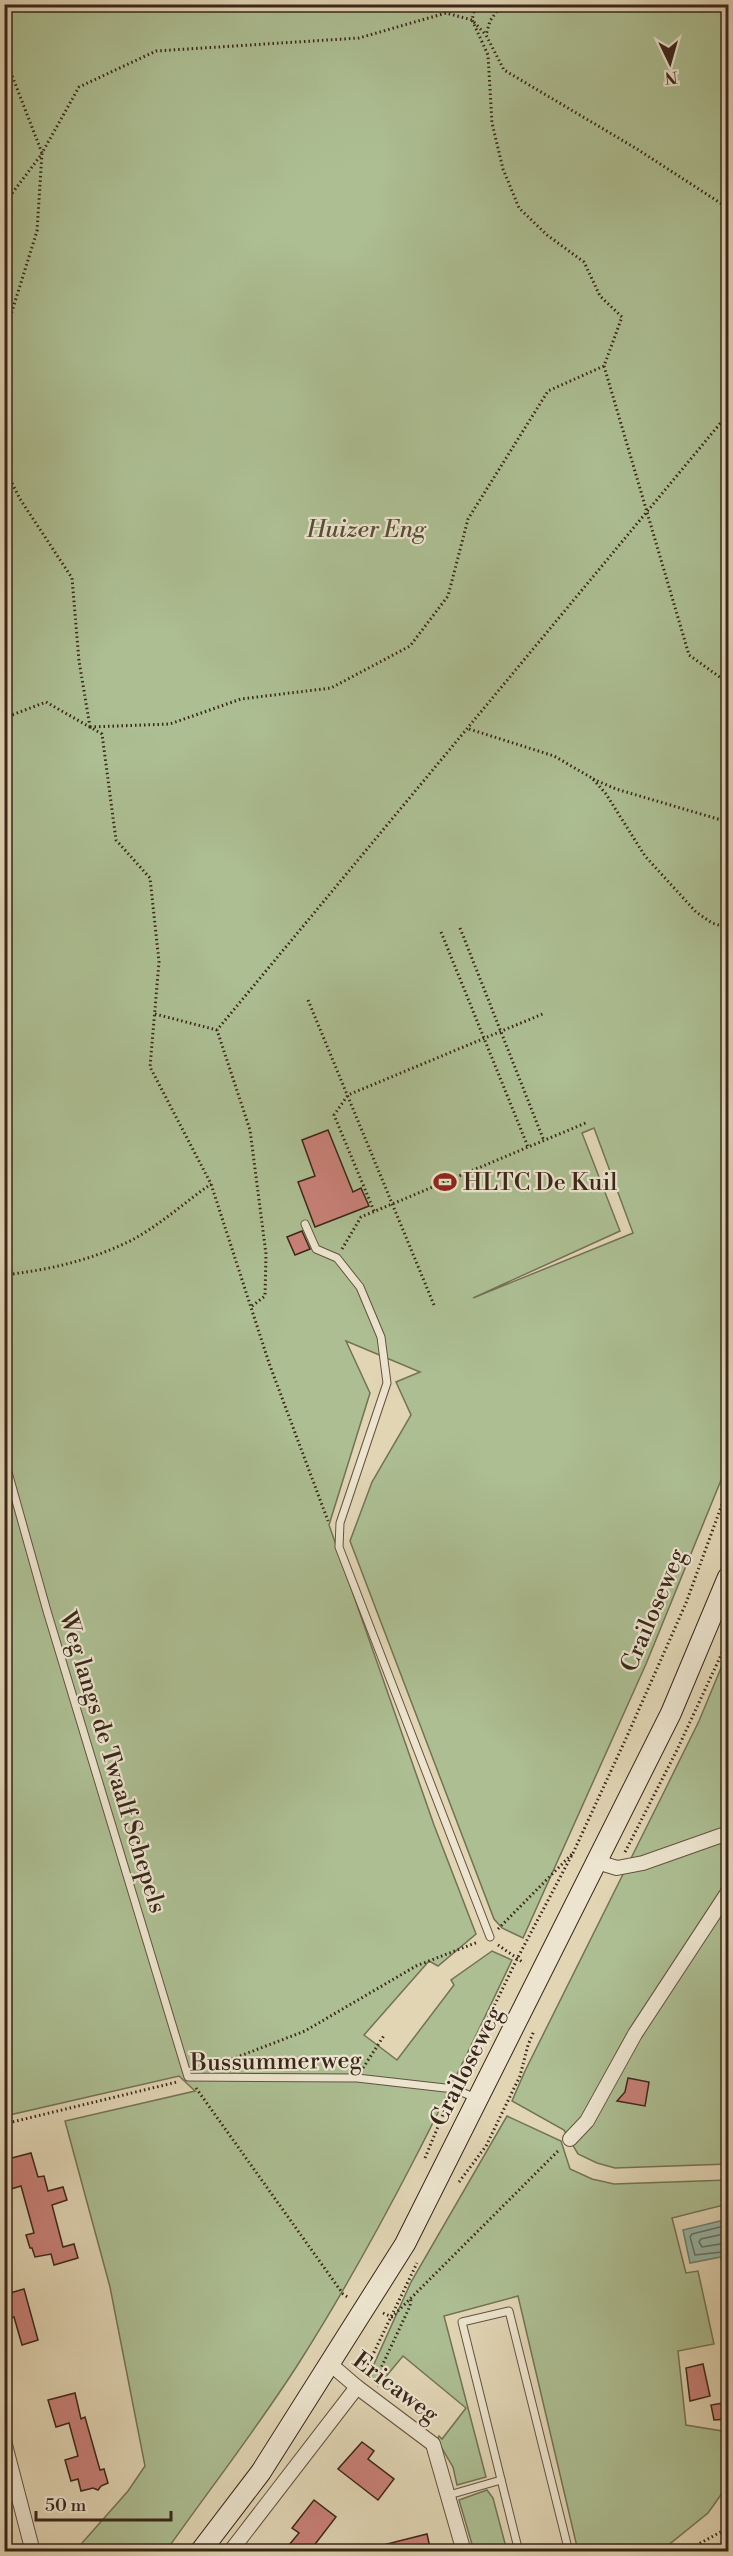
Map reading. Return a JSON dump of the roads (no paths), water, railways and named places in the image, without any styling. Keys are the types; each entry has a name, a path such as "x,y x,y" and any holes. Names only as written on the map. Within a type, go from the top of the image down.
{"main road":[{"name":"Crailoseweg","path":"200,2552 261,2472 405,2244 671,1713 729,1577"}],"street":[{"path":"597,1862 617,1868 643,1863 729,1833"},
{"path":"570,2139 587,2121 635,2034 729,1892"},
{"name":"Ericaweg","path":"329,2363 433,2444 464,2552"},
{"path":"230,2552 357,2387"},
{"path":"4,2441 33,2552"}],"lane":[{"path":"305,1224 316,1249 337,1258 360,1287 381,1337 387,1383 340,1523 339,1547 490,1937"},
{"name":"Weg langs de Twaalf Schepels","path":"4,1458 47,1611 188,2077"},
{"name":"Bussummerweg","path":"188,2077 357,2078 454,2089 478,2099"},
{"path":"519,2552 462,2322 509,2311 569,2552"},
{"path":"449,2496 501,2480"}],"water":[{"path":"728,2219 728,2295 721,2257 690,2263 683,2230"}],"place":[{"name":"HLTC De Kuil","path":"445,1182"}],"park label":[{"name":"Huizer Eng","path":"366,529"}]}
